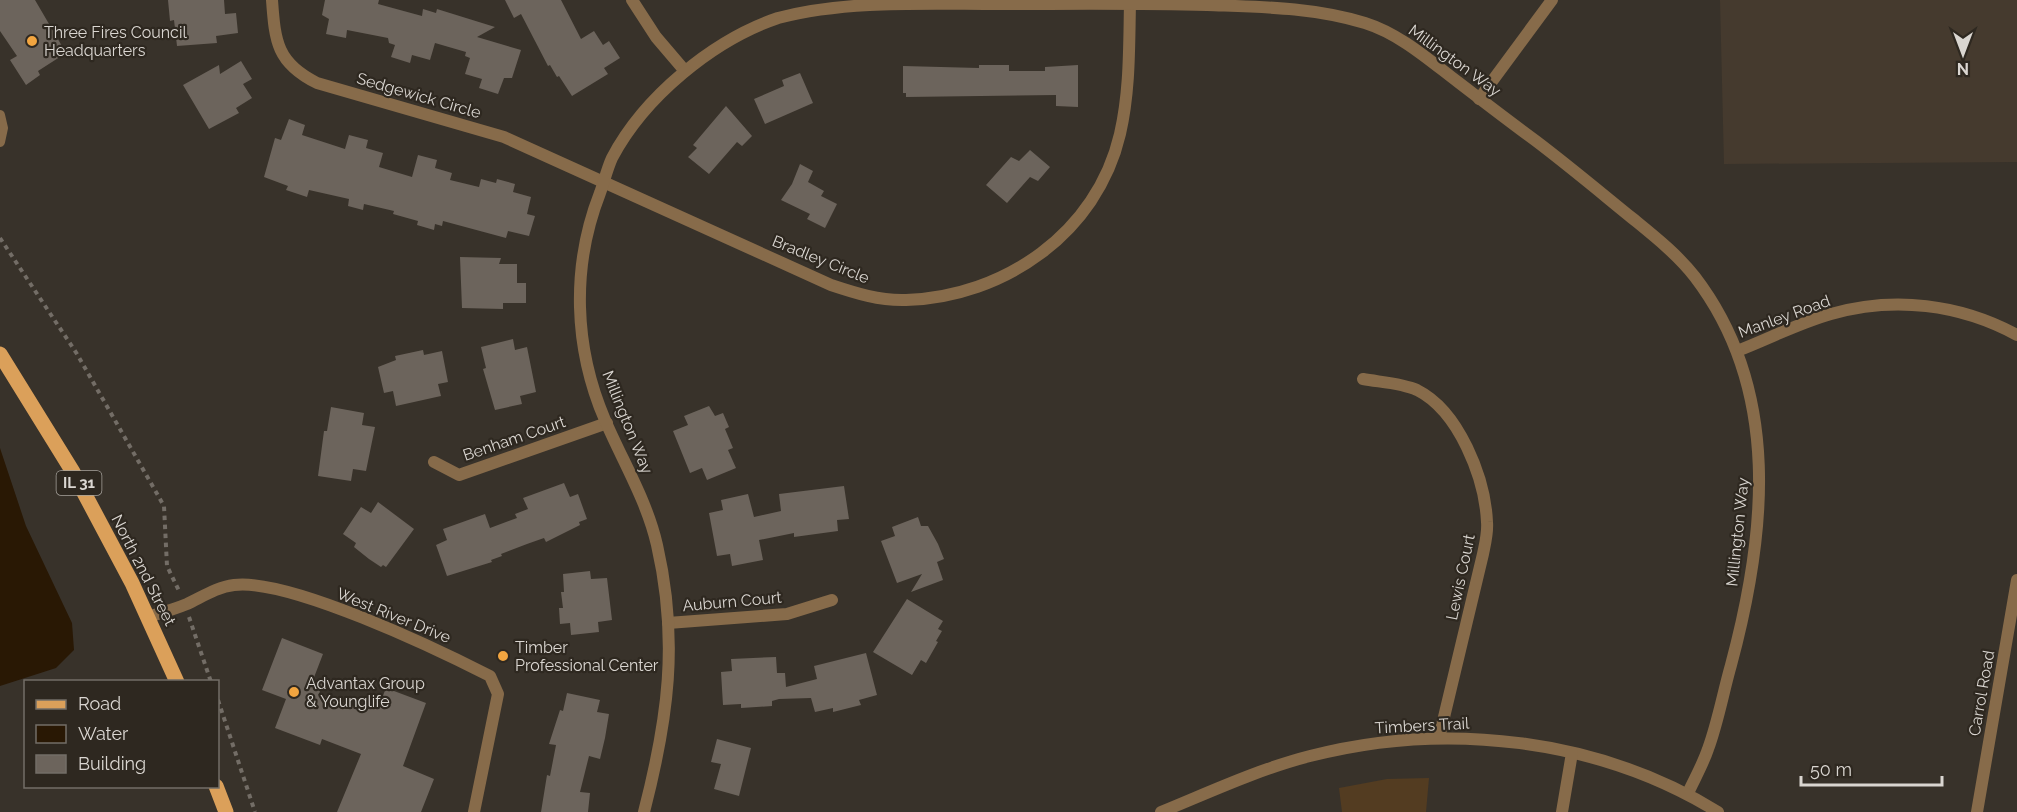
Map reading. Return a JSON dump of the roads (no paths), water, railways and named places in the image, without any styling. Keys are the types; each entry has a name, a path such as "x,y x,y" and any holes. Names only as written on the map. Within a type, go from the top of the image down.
{"main road":[{"name":"North 2nd Street","path":"0,354 74,472 148,617 177,680"},
{"path":"217,788 226,812"}],"street":[{"name":"Sedgewick Circle","path":"272,0 277,43 298,74 317,83 504,137 604,181"},
{"path":"632,0 656,37 685,71"},
{"path":"1479,99 1552,0"},
{"name":"Bradley Circle","path":"604,181 831,285 864,296 905,300 954,294 1003,279 1040,255 1073,224 1102,183 1120,136 1128,89 1130,3"},
{"name":"Millington Way","path":"644,812 666,721 669,683 668,623 659,553 651,522 594,394 585,358 580,324 579,288 591,214 612,160 638,120 685,71 748,30 811,9 876,4 1130,3 1296,7 1372,25 1409,44 1584,178 1672,251 1696,279 1737,351 1752,399 1759,440 1759,509 1746,605 1709,747 1688,793"},
{"name":"Manley Road","path":"1737,351 1831,314 1894,305 1946,308 1989,320 2017,335"},
{"name":"Lewis Court","path":"1363,379 1416,390 1448,416 1469,449 1481,482 1487,523 1483,554 1439,738"},
{"name":"Benham Court","path":"434,462 459,475 607,423"},
{"name":"Carrol Road","path":"1977,812 2017,580"},
{"name":"West River Drive","path":"148,617 233,585 265,587 371,622 490,676 498,694 474,812"},
{"name":"Auburn Court","path":"668,623 787,614 832,600"},
{"name":"Timbers Trail","path":"1161,812 1266,770 1310,756 1354,746 1439,738 1515,742 1611,762 1688,793 1718,812"},
{"path":"1562,812 1572,753"}],"lane":[{"path":"0,115 3,128 0,142"}],"water":[{"path":"0,448 26,526 72,623 74,650 56,668 0,686"}],"place":[{"name":"Three Fires Council Headquarters","path":"32,41"},
{"name":"Timber Professional Center","path":"503,656"},
{"name":"Advantax Group & Younglife","path":"294,692"}]}
